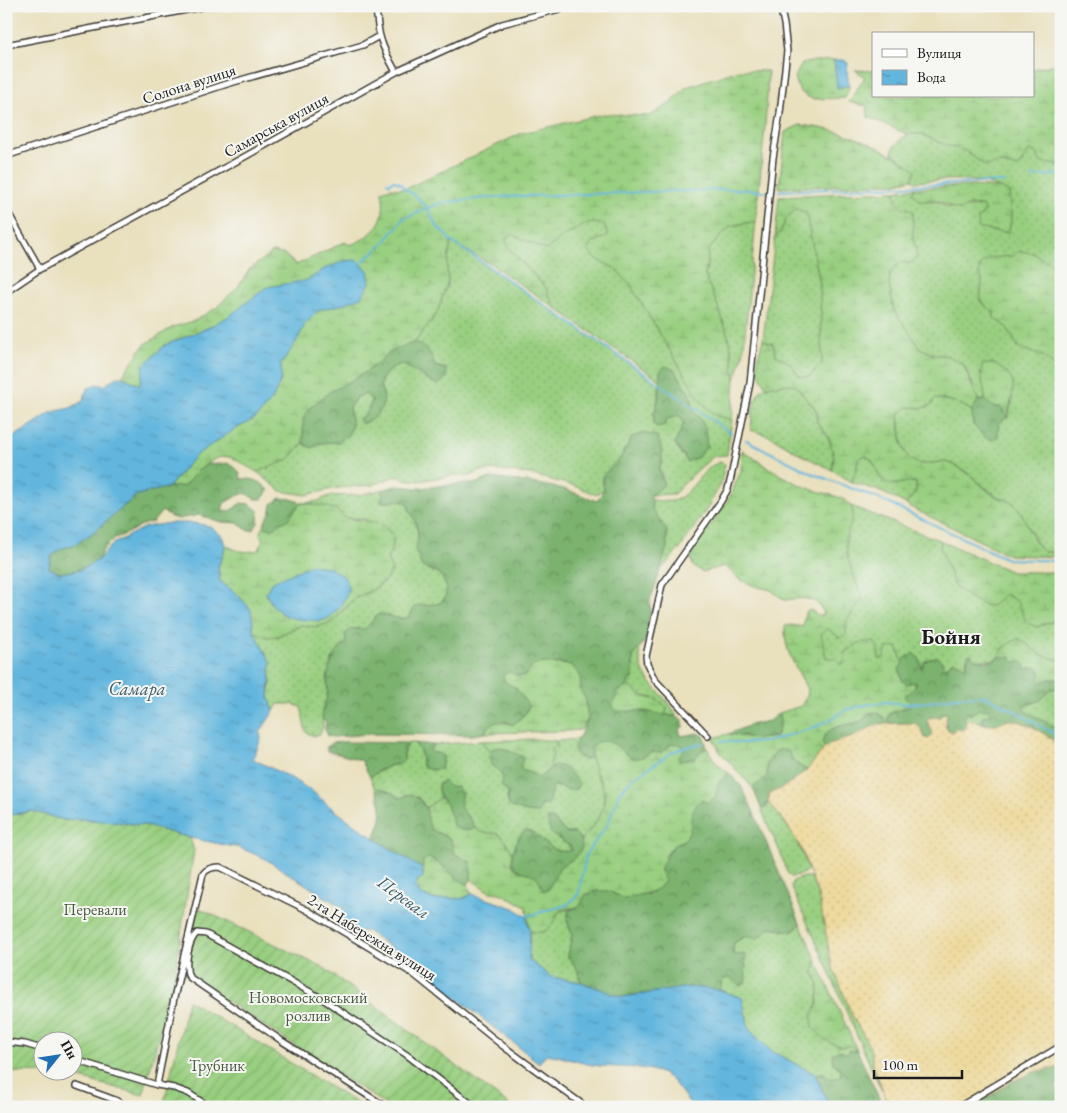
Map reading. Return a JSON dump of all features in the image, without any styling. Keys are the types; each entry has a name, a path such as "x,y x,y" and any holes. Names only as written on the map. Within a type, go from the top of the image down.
{"street":[{"path":"6,45 207,6"},
{"path":"376,6 378,36 382,48 396,72"},
{"name":"Самарська вулиця","path":"6,292 40,269 396,72 502,24 571,6"},
{"path":"708,736 665,693 655,680 647,664 646,656 662,584 721,501 728,489 736,458 750,383 773,158 782,104 787,51 780,6"},
{"name":"Солона вулиця","path":"6,156 227,84 363,45 378,36"},
{"path":"6,209 40,269"},
{"name":"2-га Набережна вулиця","path":"156,1085 186,941 203,874 214,867 220,867 286,899 412,973 503,1046 586,1107"},
{"path":"386,1107 282,1041 189,977 187,965 191,942 194,936 197,933 206,934 321,998 407,1055 475,1107"},
{"path":"6,1042 32,1046"},
{"path":"959,1107 1061,1046"},
{"path":"82,1062 188,1093 210,1107"},
{"path":"78,1086 127,1107"}],"green space":[{"path":"834,60 838,88 849,85 845,98 812,99 800,92 794,78 802,64"},
{"path":"1061,63 1061,96 1057,98 1057,106 1061,116 1061,165 1040,162 1037,153 1030,150 1018,168 1000,163 985,166 966,151 943,144 922,134 907,134 868,117 867,106 849,102 865,77 855,70 872,71 872,98 1034,98 1034,69"},
{"path":"739,70 768,71 765,128 756,221 730,226 709,249 705,276 730,342 735,380 732,420 713,414 698,397 631,286 616,269 593,257 588,250 592,242 608,236 604,224 588,223 563,236 546,250 512,234 505,238 510,250 546,288 554,307 491,264 451,242 447,267 448,281 437,313 415,342 391,351 366,372 330,392 310,407 303,419 303,443 288,460 257,472 232,458 216,458 204,466 184,486 169,487 185,467 140,385 122,376 144,345 173,327 194,321 216,308 237,288 250,269 273,252 285,255 296,265 345,242 350,245 366,237 379,224 383,212 382,191 390,188 405,189 522,133 603,114 650,116 672,102 686,87"},
{"path":"800,125 831,130 861,140 888,153 916,170 912,179 897,183 779,188 785,132"},
{"path":"907,134 922,134 943,144 966,151 985,165 1000,163 1018,168 1030,150 1055,165 1061,165 1061,270 1033,253 1014,256 979,273 982,280 980,301 994,313 994,318 1006,326 1019,348 1043,356 1061,372 1061,432 1057,456 1061,457 1061,551 1046,552 1041,550 1018,508 1013,503 990,492 958,466 940,462 922,464 914,462 905,451 901,436 899,413 908,407 922,408 931,405 935,399 956,401 972,411 973,425 998,436 999,424 1008,417 1013,397 980,373 984,385 985,399 982,401 978,400 963,364 948,356 932,354 919,348 894,310 889,285 890,273 900,262 910,263 916,249 908,218 896,201 895,191 915,188 913,193 926,201 936,201 951,208 982,206 985,212 979,229 1009,232 1011,218 1009,193 998,188 975,181 963,180 915,182 912,179 915,170 892,153 894,146"},
{"path":"972,186 1000,188 1009,193 1011,218 1009,232 979,229 978,218 985,212 982,206 970,205 960,210 934,200 920,200 913,193 915,188"},
{"path":"895,191 896,201 903,207 913,211 913,239 917,258 910,263 900,262 890,273 889,285 894,310 920,348 932,354 948,356 963,364 978,400 972,411 955,402 935,399 931,405 922,408 908,407 899,413 902,444 905,451 914,462 925,464 944,462 958,467 995,496 1013,503 1022,514 1041,550 1046,552 1061,551 1061,557 1009,555 914,509 906,504 916,492 916,482 889,484 885,482 880,477 873,461 865,455 859,458 852,482 832,470 834,456 828,436 817,422 817,412 812,404 808,402 796,385 766,386 759,374 757,364 763,340 773,344 776,355 791,364 799,376 809,377 822,363 820,284 806,212 795,209 786,219 781,231 775,238 779,196"},
{"path":"795,208 806,212 820,284 822,363 809,377 799,376 791,364 776,355 773,344 763,340 775,238"},
{"path":"756,221 743,355 735,380 730,342 705,276 709,249 730,226"},
{"path":"588,223 604,224 608,236 593,257 616,269 631,286 713,414 732,420 727,455 714,456 674,494 651,495 663,478 659,469 663,461 625,449 620,459 602,476 604,490 595,494 575,486 529,474 495,470 481,471 468,477 455,475 418,481 396,476 373,485 337,488 306,495 281,491 257,472 288,460 303,443 312,448 321,443 338,442 348,435 352,426 349,407 357,397 367,394 372,401 367,413 359,419 363,424 384,396 381,385 384,377 390,370 400,364 413,369 428,381 433,363 432,358 427,349 415,342 437,313 448,281 447,267 451,241 660,384 653,417 669,418 679,414 684,423 675,443 681,455 700,418 694,412 691,396 660,371 661,381 554,307 546,288 510,250 505,238 512,234 546,249 563,236"},
{"path":"1019,251 1033,253 1061,270 1061,372 1043,356 1019,348 1006,326 994,318 994,313 980,301 982,280 979,273 980,266 990,258 1014,256"},
{"path":"415,342 428,351 435,366 446,369 447,377 438,385 400,364 388,372 381,380 380,387 384,399 381,409 375,416 362,424 359,419 367,413 372,401 367,394 357,397 349,407 352,426 348,435 338,442 321,443 312,448 303,443 303,419 310,407 330,392 366,372 391,351"},
{"path":"992,363 1002,369 1012,380 1013,392 1008,417 1001,407 993,407 985,399 981,374 982,365"},
{"path":"665,366 675,370 691,396 694,412 700,418 705,428 707,446 698,457 687,462 675,443 684,423 679,415 667,419 665,425 658,427 654,425 654,415 660,390 660,371"},
{"path":"797,385 817,412 817,422 828,436 834,456 832,470 770,436 751,430 754,405 759,393 768,386"},
{"path":"985,399 993,407 1001,407 1008,417 1000,422 998,436 993,440 984,437 973,425 972,411 978,400 982,401"},
{"path":"643,433 657,436 661,449 662,460 659,469 664,485 651,495 652,509 667,531 667,547 650,600 646,640 633,656 633,679 614,699 627,712 656,713 683,720 683,727 679,729 681,736 698,733 704,736 707,748 700,752 695,759 681,762 679,762 679,757 670,744 661,753 652,752 641,759 632,758 622,751 591,748 591,757 584,760 577,755 574,747 588,719 585,698 581,692 580,675 571,665 559,663 535,665 525,676 517,676 505,682 516,688 529,705 526,713 513,725 505,721 486,729 485,733 473,735 369,734 328,736 325,729 326,722 322,719 328,692 327,680 335,655 346,642 345,634 352,629 365,629 379,614 402,619 409,617 415,606 439,603 445,598 446,594 446,586 440,575 422,567 415,548 418,539 417,529 412,514 409,511 409,505 402,501 380,501 383,495 381,490 395,486 420,488 474,484 491,478 564,489 597,501 604,490 602,476 620,459 632,437"},
{"path":"742,450 787,478 816,491 845,500 853,511 846,536 846,546 862,599 847,620 846,634 840,638 827,628 821,634 826,658 835,658 842,665 845,661 845,652 859,643 874,641 878,649 879,659 883,659 887,648 897,647 903,663 899,669 902,681 907,684 915,682 915,687 905,694 905,698 910,701 910,706 890,713 889,723 887,723 885,718 874,712 861,721 832,729 824,737 822,744 825,747 807,770 794,762 788,750 777,750 767,763 767,776 753,788 720,752 713,738 728,734 758,739 776,737 780,726 779,713 801,706 808,694 788,649 785,638 785,626 803,627 805,612 811,610 820,616 824,613 812,600 802,598 784,600 771,590 754,586 739,579 725,566 703,572 693,566 690,555 729,499 741,471"},
{"path":"865,454 875,463 879,476 895,485 907,481 916,482 916,492 906,504 879,491 852,482 859,458"},
{"path":"720,462 725,464 720,486 681,547 659,572 667,531 652,510 651,500 669,501 678,499 707,470"},
{"path":"227,463 237,469 241,479 256,481 263,484 269,490 262,499 255,499 245,493 224,503 222,512 232,510 241,503 249,504 259,511 258,523 253,530 247,530 238,523 221,522 199,515 179,519 171,517 162,511 153,522 144,524 115,538 103,550 98,560 80,570 60,573 49,568 51,557 60,549 76,544 91,534 137,495 169,487 184,486 202,467 210,464"},
{"path":"381,490 384,495 381,501 388,503 400,500 405,501 409,505 417,533 418,541 415,548 422,567 440,575 446,586 446,594 435,605 415,608 409,617 402,619 379,614 365,629 352,629 346,642 332,660 328,675 327,698 322,709 323,727 320,734 313,736 306,732 301,707 292,704 278,704 274,711 269,698 271,681 254,632 278,636 301,625 317,627 332,622 355,598 369,592 385,581 392,571 387,559 391,551 365,519 345,518 335,509 303,503 318,501 329,496 358,495"},
{"path":"280,498 303,503 297,507 287,521 272,529 263,527 271,511 272,504"},
{"path":"303,503 336,510 346,518 378,523 384,526 394,538 387,559 392,570 385,581 369,592 355,598 332,622 317,627 301,625 278,636 269,637 254,632 251,610 239,596 220,581 218,567 225,544 241,551 259,550 263,541 260,534 263,527 272,529 287,520 297,507"},
{"path":"851,506 941,541 940,547 955,587 1005,594 1018,602 1036,627 1055,621 1061,623 1061,661 1041,655 1020,639 1003,648 999,656 993,660 966,659 967,665 964,666 958,662 945,667 942,661 924,666 921,669 919,658 906,657 903,663 897,647 883,659 879,659 878,649 859,643 845,652 845,661 842,665 826,658 820,634 827,628 840,638 847,620 862,599 846,546 852,515"},
{"path":"941,541 1012,572 1061,572 1061,623 1054,621 1036,627 1026,622 1018,602 1005,594 992,606 980,604 955,587 940,547"},
{"path":"1020,639 1041,655 1061,661 1061,681 1060,679 1049,679 1041,683 1039,679 1041,673 1037,667 1026,669 1021,661 1013,662 1011,657 999,656 1007,645"},
{"path":"639,647 643,671 646,677 677,716 665,715 667,709 654,698 641,696 630,686 623,688 633,679 633,656"},
{"path":"914,654 919,658 922,668 925,661 937,656 945,667 948,667 954,661 964,666 967,665 968,655 971,654 973,658 986,661 1006,655 1017,662 1021,661 1032,667 1037,667 1041,674 1041,682 1049,679 1060,679 1061,710 1057,701 1060,697 1059,688 1051,689 1041,700 1024,706 1025,711 1061,730 1061,745 1033,727 1011,720 990,725 983,723 982,717 985,714 980,709 971,714 966,713 964,716 967,726 964,730 956,729 952,732 947,729 945,720 940,717 927,722 932,730 932,736 929,739 925,738 920,727 915,723 889,723 890,714 904,709 905,694 915,687 915,682 907,684 902,681 899,669 906,657"},
{"path":"545,663 571,665 580,675 581,692 585,698 588,719 580,730 485,733 493,724 501,722 513,725 526,713 529,706 516,688 505,682 503,675 510,672 517,676 525,676 534,665"},
{"path":"630,686 641,695 661,702 667,709 665,715 645,711 617,711 613,707 616,696 620,691"},
{"path":"1059,688 1060,697 1057,704 1061,710 1061,730 1024,711 1024,705 1034,703 1051,689"},
{"path":"980,709 988,710 992,716 984,715 982,717 983,723 976,720 965,721 964,716 967,713 971,714"},
{"path":"876,712 885,718 887,723 825,747 822,744 827,733 836,727 859,722"},
{"path":"779,713 780,726 776,737 758,739 728,734 753,724 769,721"},
{"path":"535,739 556,741 557,746 552,747 551,750 553,754 550,763 551,767 539,778 522,770 520,767 524,757 500,747 489,750 481,741"},
{"path":"579,739 574,748 577,755 584,760 591,757 596,774 604,789 604,808 594,825 581,839 575,833 566,833 560,826 564,842 570,846 571,852 557,851 540,840 531,831 520,835 513,854 506,842 479,832 470,818 463,813 459,802 438,791 440,798 426,808 419,798 410,795 400,798 379,788 376,791 370,777 388,766 400,764 404,760 404,750 409,743 414,743 420,751 422,766 438,753 432,753 430,750 434,745 481,741 489,750 491,765 499,771 503,778 541,806 549,804 550,794 555,785 568,790 579,783 563,768 551,767 550,763 552,759 551,750 552,747 557,746 556,741"},
{"path":"606,741 632,758 643,757 652,752 661,753 670,745 679,744 682,745 683,751 679,757 679,762 695,759 700,752 707,748 716,762 729,773 719,782 715,797 707,803 702,799 693,810 690,829 686,837 673,846 664,861 660,871 665,881 661,886 625,899 606,891 586,894 579,907 560,910 552,925 546,931 530,931 526,906 500,893 489,892 471,879 471,862 454,853 451,839 430,829 426,808 440,798 447,804 453,826 456,828 469,830 475,828 484,833 498,834 505,840 513,854 513,866 520,871 534,875 539,880 543,891 548,890 560,867 575,858 582,848 581,839 600,816 604,795 593,765 591,748 597,742"},
{"path":"332,743 409,743 404,750 404,760 400,764 388,766 370,777 361,760 327,751 327,746"},
{"path":"414,743 434,745 430,750 432,753 438,753 444,757 441,769 430,770 422,766 421,753"},
{"path":"500,747 524,757 522,770 539,777 552,767 560,766 564,768 579,783 576,789 568,790 555,785 550,794 549,804 541,806 538,813 526,812 509,806 507,800 508,793 501,785 503,778 499,771 491,765 489,750"},
{"path":"777,750 788,750 794,762 807,770 781,789 770,793 766,807 761,808 753,788 767,776 767,763"},
{"path":"729,773 741,786 751,806 800,923 794,931 771,927 756,939 746,936 734,943 732,954 745,955 746,982 740,986 731,978 723,979 720,990 689,987 622,997 581,982 577,969 568,956 572,934 567,920 569,910 579,907 586,894 597,891 611,892 625,899 651,893 664,860 674,845 682,842 689,833 694,806"},
{"path":"444,781 450,787 457,786 462,794 462,809 475,828 463,830 453,826 448,808 439,793 438,784"},
{"path":"379,788 400,798 410,794 420,800 426,808 430,829 451,839 454,853 471,862 471,879 468,885 443,866 423,861 422,869 374,838 381,814 376,791"},
{"path":"768,802 787,826 801,850 808,870 800,875 791,877 785,868 761,808 766,807"},
{"name":"Перевали","path":"31,811 64,820 84,819 144,825 190,838 194,850 174,979 143,1095 82,1079 82,1030 32,1030 32,1072 6,1072 6,816"},
{"path":"547,819 553,819 566,833 575,833 581,839 582,848 575,858 560,867 548,890 543,891 529,873 515,867 512,856 517,842 525,830 537,836 555,850 571,851 570,846 551,834"},
{"path":"429,858 468,885 472,894 461,899 448,898 436,900 421,895 416,887 417,881 423,876 423,861"},
{"path":"803,877 811,877 819,898 832,965 853,1017 870,1047 882,1091 791,887 793,881"},
{"name":"Новомосковський розлив","path":"199,908 324,968 512,1107 389,1107 183,973"},
{"path":"560,910 569,910 567,920 572,934 568,956 577,969 581,982 551,977 529,960 530,931 546,931 552,925"},
{"path":"800,923 816,959 814,973 819,985 818,1004 812,1017 857,1050 849,1051 840,1076 831,1079 824,1073 815,1074 771,1051 749,1029 742,998 720,990 723,979 731,978 734,943 746,936 763,935 771,926 781,930 794,931"},
{"path":"816,960 857,1050 849,1045 842,1047 825,1040 813,1028 812,1017 818,1004 819,985 814,973"},
{"name":"Трубник","path":"188,1000 363,1107 163,1107"},
{"path":"840,1050 846,1054 849,1051 857,1050 883,1107 830,1107 815,1074 824,1073 831,1079 840,1076 841,1069 833,1063 833,1054"},
{"path":"1061,1067 1061,1083 1056,1088 1061,1092 1060,1107 972,1107 1011,1082 1037,1071"}],"sand":[{"path":"944,713 947,714 945,725 952,732 956,729 964,730 966,726 965,721 969,720 990,725 1013,720 1032,727 1061,745 1061,1067 1037,1071 1011,1082 972,1107 889,1107 874,1067 870,1047 853,1017 832,965 819,898 801,848 785,822 768,802 770,793 781,789 807,770 825,747 832,743 850,738 878,724 915,723 920,727 925,738 929,739 932,736 932,730 927,721 929,718 940,717"}],"water":[{"path":"834,60 844,60 848,63 849,85 837,88"},
{"name":"Самара","path":"356,260 368,270 370,283 361,297 341,305 319,310 305,324 298,339 281,365 281,380 272,400 256,418 196,455 169,487 137,495 91,534 76,544 60,549 51,557 49,568 60,573 80,570 98,560 113,544 145,527 170,523 192,523 210,526 222,536 225,544 218,567 220,581 239,596 251,610 254,632 271,662 269,698 274,711 260,732 261,739 253,759 291,778 313,792 333,809 374,838 422,869 423,877 417,881 416,887 421,895 436,900 448,898 461,899 472,894 514,908 526,916 530,931 529,960 551,977 581,982 622,997 689,987 720,990 742,998 749,1029 771,1051 815,1074 830,1107 717,1107 716,1104 711,1107 693,1107 665,1075 648,1069 592,1065 546,1054 539,1063 400,954 367,931 359,932 342,923 344,909 264,858 240,848 190,838 144,825 84,819 64,820 31,811 6,816 6,442 52,412 70,408 83,401 87,389 96,384 105,386 110,381 121,377 140,385 144,365 165,345 207,328 228,317 267,287 308,280 324,269 344,261"},
{"path":"310,565 329,567 345,578 349,590 334,613 321,621 288,617 273,606 266,593 271,583"}],"waterway":[{"path":"1032,177 1061,174"},
{"path":"387,182 390,184 393,180 416,196 427,208 436,225 451,241 731,433"},
{"path":"779,191 1004,182"},
{"path":"359,265 384,243 403,219 440,203 496,197 741,189 767,192"},
{"path":"746,440 811,473 877,498 1007,559 1061,561"},
{"path":"721,741 742,743 767,742 813,728 845,710 866,705 887,702 905,704 956,697 985,696 1061,738"},
{"path":"524,917 566,905 579,893 586,854 608,824 619,793 633,778 673,752 702,743"}],"district":[{"name":"Бойня","path":"951,636"}],"water label":[{"name":"Перевал","path":"404,897"}]}
